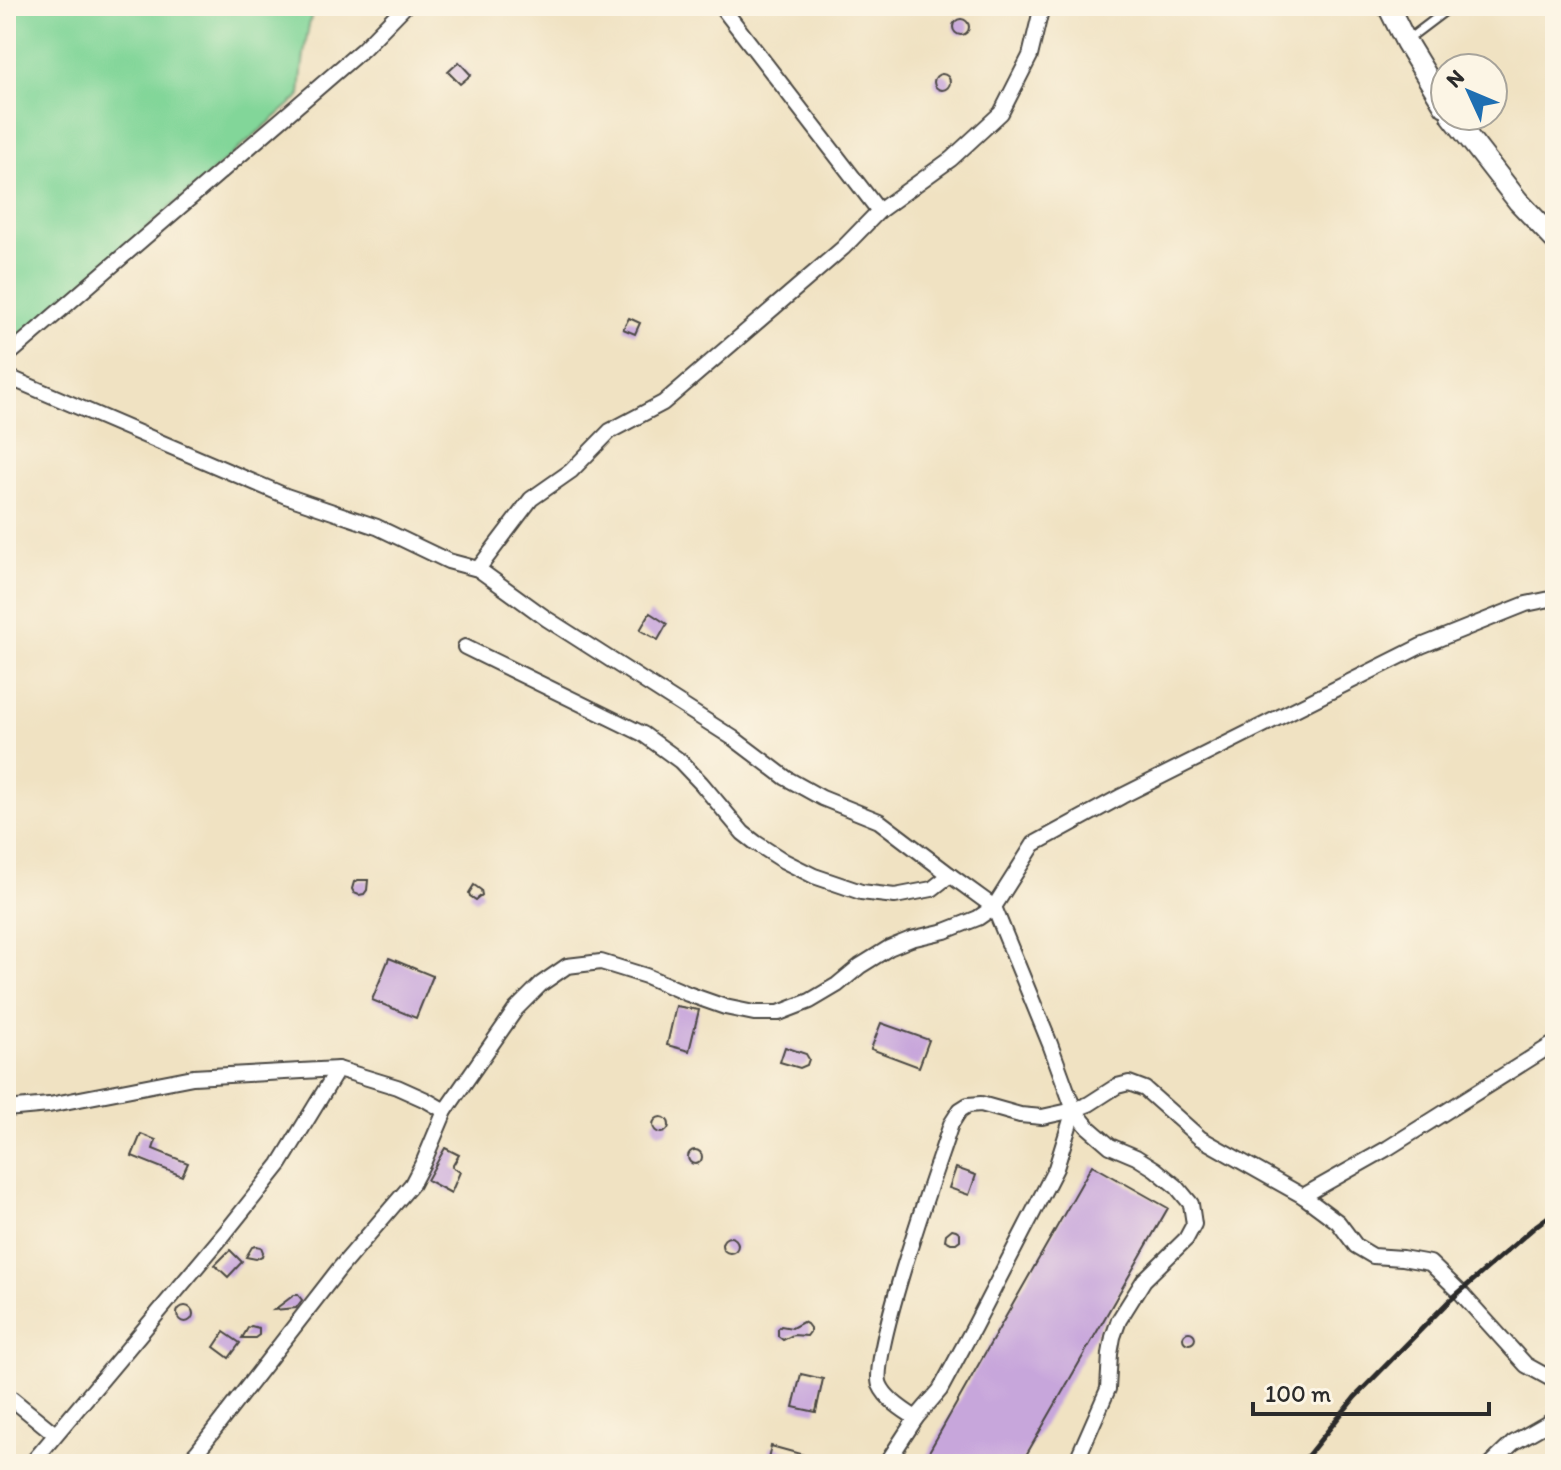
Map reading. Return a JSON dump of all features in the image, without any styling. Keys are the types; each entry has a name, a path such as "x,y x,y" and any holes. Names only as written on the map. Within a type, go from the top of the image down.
{"main road":[{"path":"1388,6 1429,80"},
{"path":"1464,132 1518,201 1555,240"}],"street":[{"path":"6,357 363,49 405,6"},
{"path":"721,6 879,211"},
{"path":"478,569 531,499 571,471 610,431 663,403 843,248 879,211 951,159 1001,113 1030,56 1042,6"},
{"path":"6,376 286,496 377,527 448,561 478,569 547,619 733,738 786,778 822,798 879,821 994,907 1074,1110 1110,1146 1136,1157 1177,1187 1191,1204 1194,1224 1186,1239 1144,1280 1119,1320 1110,1354 1108,1389 1075,1464"},
{"path":"185,1464 339,1269 412,1184 445,1111 516,1009 541,984 567,966 601,962 725,1007 754,1013 779,1013 810,1001 889,948 978,918 994,907 1034,844 1122,796 1421,646 1526,604 1555,598"},
{"path":"465,647 643,734 680,761 743,833 784,861 814,876 861,892 895,896 932,889 950,875"},
{"path":"1303,1196 1388,1148 1555,1043"},
{"path":"6,1109 49,1105 193,1077 338,1069 397,1087 445,1111"},
{"path":"31,1464 280,1164 338,1069"},
{"path":"916,1418 887,1395 877,1375 892,1307 951,1124 960,1110 968,1105 981,1104 1020,1115 1042,1117 1074,1110 1117,1086 1129,1083 1145,1089 1200,1138 1303,1196 1338,1222 1356,1246 1373,1256 1430,1263 1526,1365 1555,1381"},
{"path":"886,1464 916,1418 940,1390 1056,1168 1074,1110"},
{"path":"6,1394 55,1434"},
{"path":"1491,1464 1513,1443 1555,1419"}],"lane":[{"path":"1406,42 1452,6"}],"green space":[{"path":"6,6 314,6 304,51 300,96 6,349"}],"building":[{"path":"958,19 964,19 969,27 967,33 958,35 953,30 953,24"},
{"path":"459,62 471,75 460,84 448,72"},
{"path":"939,74 945,74 950,82 948,88 939,90 934,85 934,79"},
{"path":"629,318 640,323 635,334 623,329"},
{"path":"650,613 667,624 658,640 640,630"},
{"path":"368,880 364,894 354,893 354,882"},
{"path":"474,885 482,895 476,900 469,893"},
{"path":"389,958 433,976 416,1018 372,1000"},
{"path":"676,1006 699,1010 689,1051 667,1045"},
{"path":"881,1023 929,1040 919,1067 871,1049"},
{"path":"785,1047 806,1054 809,1059 807,1065 800,1068 780,1062"},
{"path":"661,1117 669,1125 661,1133 653,1125"},
{"path":"141,1134 156,1140 153,1149 188,1163 182,1176 132,1156"},
{"path":"445,1148 459,1155 452,1167 460,1172 451,1193 427,1180"},
{"path":"695,1150 702,1157 695,1164 688,1157"},
{"path":"1092,1165 1168,1208 1021,1464 922,1464"},
{"path":"956,1168 976,1175 969,1195 949,1188"},
{"path":"952,1229 960,1233 960,1240 956,1243 945,1240"},
{"path":"730,1237 736,1239 736,1251 730,1253 724,1251 722,1245 724,1239"},
{"path":"252,1247 261,1247 262,1256 256,1259 246,1257"},
{"path":"230,1250 242,1262 228,1277 215,1265"},
{"path":"294,1295 302,1300 296,1308 274,1310"},
{"path":"185,1306 193,1314 185,1322 177,1314"},
{"path":"803,1322 810,1328 807,1336 793,1335 783,1340 778,1336 781,1326 792,1328"},
{"path":"248,1328 259,1328 259,1335 242,1338"},
{"path":"224,1332 240,1343 229,1358 214,1347"},
{"path":"1189,1332 1195,1338 1189,1344 1183,1338"},
{"path":"801,1374 823,1379 816,1412 793,1407"},
{"path":"771,1446 822,1460 822,1464 767,1464"}],"railway":[{"path":"1301,1464 1355,1397 1448,1302 1555,1212"}]}
